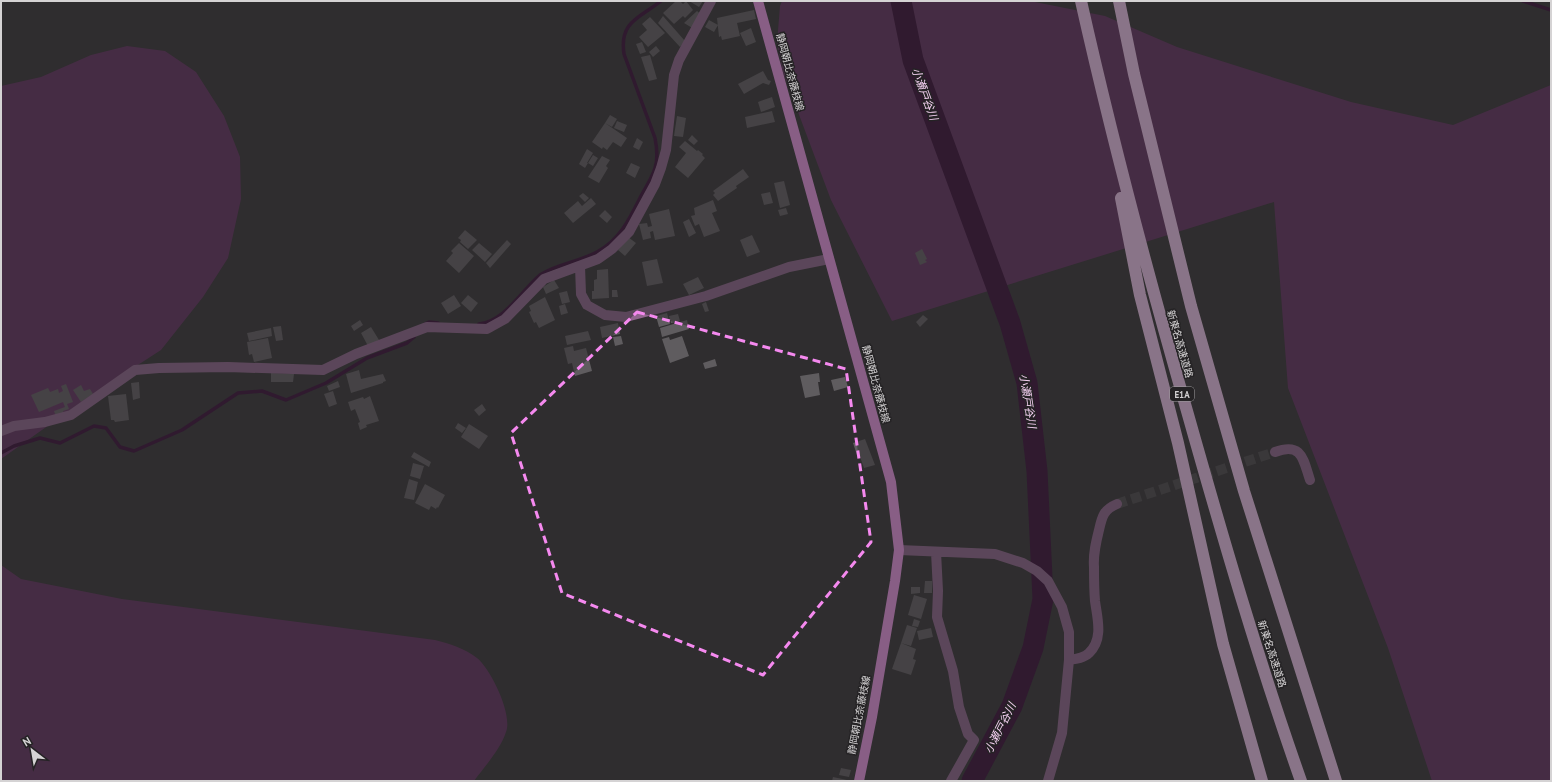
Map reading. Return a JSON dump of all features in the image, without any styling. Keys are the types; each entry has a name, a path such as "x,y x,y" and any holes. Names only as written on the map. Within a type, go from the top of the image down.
{"highway":[{"name":"新東名高速道路","path":"1081,1 1098,75 1157,306 1218,523 1301,781"},
{"path":"1119,1 1134,74 1191,306 1244,491 1336,781"},
{"path":"1098,75 1140,295 1178,443 1223,644 1262,781"},
{"path":"1240,704 1244,736 1254,781"}],"main road":[{"name":"静岡朝比奈藤枝線","path":"758,1 891,482 899,550 895,581 859,781"}],"street":[{"path":"1,431 14,426 45,422 71,415 135,370 159,368 228,367 324,370 356,354 427,327 488,329 505,319 544,279 598,259 612,249 629,232 655,184 661,168 666,150 674,75 679,60 711,1"},
{"path":"580,266 581,294 587,306 605,315 626,317 706,296 789,267 829,259"},
{"path":"1276,452 1286,448 1293,449 1299,453 1305,464 1310,480"},
{"path":"1069,660 1083,658 1090,653 1096,642 1099,621 1095,601 1094,583 1096,543 1104,514 1109,508 1117,504"},
{"path":"899,550 995,554 1023,563 1037,571 1048,581 1062,607 1069,632 1069,660 1062,733 1048,781"},
{"path":"936,552 938,591 937,617 953,672 959,707 968,734 974,740 951,781"}],"highlighted area":[{"path":"637,312 846,369 871,542 763,675 562,593 511,433"}],"shaded area":[{"path":"782,1 1030,1 1105,16 1177,47 1351,102 1453,125 1551,85 1551,781 1432,781 1388,648 1288,388 1274,202 892,321 831,200 783,72 777,43 780,6"},
{"path":"127,46 165,51 196,72 224,116 240,157 241,199 228,258 203,297 161,350 90,396 1,459 1,86 41,77 91,55"},
{"path":"1,565 21,579 122,599 435,640 451,645 462,649 477,658 483,664 494,682 504,704 507,724 506,732 496,751 474,781 1,781"}],"building":[{"path":"676,1 680,1 683,4 686,1 693,10 685,18 683,16 674,24 663,13"},
{"path":"689,1 703,1 699,7"},
{"path":"754,10 756,19 737,23 740,36 722,40 721,36 719,37 717,18"},
{"path":"697,11 702,15 694,29 684,23"},
{"path":"663,16 685,41 680,47 658,23"},
{"path":"650,17 665,33 648,47 639,37 647,30 642,24"},
{"path":"709,20 718,25 714,32 705,27"},
{"path":"751,28 756,42 746,46 740,33"},
{"path":"642,42 646,52 640,54 636,44"},
{"path":"656,46 660,51 653,57 649,52"},
{"path":"650,55 657,79 649,81 641,57"},
{"path":"763,71 768,80 771,81 769,85 763,83 744,94 738,84"},
{"path":"772,97 775,107 761,112 758,102"},
{"path":"772,111 775,122 747,128 745,117"},
{"path":"610,115 617,119 612,127 605,123"},
{"path":"677,116 686,118 683,137 674,136"},
{"path":"617,121 627,125 624,132 614,128"},
{"path":"605,123 627,138 621,147 613,142 607,150 603,147 602,149 592,142"},
{"path":"692,135 698,141 694,145 688,140"},
{"path":"637,138 643,142 639,150 633,147"},
{"path":"685,141 703,154 702,155 705,158 688,178 675,167 686,153 679,147"},
{"path":"587,149 593,153 585,168 579,164"},
{"path":"593,155 598,158 593,166 588,163"},
{"path":"602,156 610,160 606,166 608,168 599,183 588,177"},
{"path":"631,163 640,167 635,178 626,173"},
{"path":"743,169 749,177 736,186 737,188 718,201 713,195 715,193 713,191"},
{"path":"784,181 790,205 780,208 774,183"},
{"path":"770,192 773,203 764,205 761,194"},
{"path":"583,193 589,198 585,202 579,196"},
{"path":"591,198 596,204 573,223 564,213 578,201 582,206"},
{"path":"713,200 717,211 712,213 720,231 704,237 699,224 695,226 691,216 695,215 694,208"},
{"path":"786,208 788,214 780,216 778,210"},
{"path":"669,209 675,236 655,240 653,231 650,232 651,238 643,240 639,224 647,223 648,227 652,226 649,214"},
{"path":"605,210 612,217 607,223 599,216"},
{"path":"689,219 696,233 689,237 683,222"},
{"path":"465,230 477,240 468,249 460,242 461,240 458,238"},
{"path":"752,235 760,252 747,257 740,240"},
{"path":"628,237 636,243 625,256 618,250"},
{"path":"507,240 511,244 490,268 486,263"},
{"path":"459,243 474,256 459,273 446,261 453,253 451,251"},
{"path":"479,243 492,254 485,262 472,250"},
{"path":"922,249 927,262 920,265 915,253"},
{"path":"657,259 663,283 647,286 642,262"},
{"path":"608,269 609,298 592,299 594,280 597,279 597,270"},
{"path":"698,277 704,288 689,295 683,284"},
{"path":"554,280 559,288 546,294 543,287"},
{"path":"612,290 617,290 618,297 612,297"},
{"path":"567,291 570,302 562,304 559,293"},
{"path":"454,295 461,306 448,314 441,303"},
{"path":"468,295 478,303 471,312 461,303"},
{"path":"545,297 555,320 539,328 536,322 534,323 529,312 531,311 529,306"},
{"path":"706,302 709,311 705,312 702,304"},
{"path":"565,304 568,313 561,315 559,306"},
{"path":"667,313 670,324 659,327 656,316"},
{"path":"678,314 680,321 671,323 669,316"},
{"path":"923,315 928,319 920,327 916,322"},
{"path":"360,320 363,325 354,331 351,326"},
{"path":"687,320 689,329 662,337 660,328"},
{"path":"618,323 620,334 602,338 600,327"},
{"path":"281,326 283,340 276,341 273,327"},
{"path":"371,327 379,340 368,346 361,333"},
{"path":"271,328 272,336 249,341 247,333"},
{"path":"588,331 591,340 567,345 565,336"},
{"path":"621,336 623,344 615,346 613,337"},
{"path":"682,336 689,356 670,363 662,339 669,337 670,340"},
{"path":"268,338 272,358 254,362 252,354 249,355 247,342"},
{"path":"573,346 574,351 586,348 592,371 575,376 572,363 568,364 564,348"},
{"path":"715,359 717,366 705,369 703,363"},
{"path":"359,370 361,379 383,374 386,381 351,393 346,374"},
{"path":"271,373 294,374 293,382 271,382"},
{"path":"819,373 820,382 818,382 820,395 805,398 800,376"},
{"path":"845,377 848,387 834,391 831,380"},
{"path":"338,381 340,387 329,391 327,386"},
{"path":"139,382 140,398 133,400 131,383"},
{"path":"66,384 73,402 67,404 69,409 63,411 65,415 57,419 54,411 65,407 63,402 39,412 31,395 48,388 50,392 58,389 59,393 63,391 61,386"},
{"path":"81,385 84,391 90,389 93,394 81,402 73,390"},
{"path":"333,391 337,404 329,407 324,394"},
{"path":"126,394 129,420 115,422 114,420 111,420 108,396"},
{"path":"370,396 379,421 366,425 367,427 360,430 358,423 360,422 355,409 351,411 348,402 363,397 364,399"},
{"path":"482,404 486,410 479,416 474,410"},
{"path":"458,423 466,428 462,433 455,428"},
{"path":"469,424 488,436 479,449 461,437"},
{"path":"865,439 875,465 864,468 853,443"},
{"path":"414,452 431,462 429,467 411,457"},
{"path":"413,463 424,466 420,479 410,476"},
{"path":"409,479 418,482 414,500 404,498"},
{"path":"425,484 445,495 436,509 431,506 429,510 415,503"},
{"path":"925,581 932,581 932,593 924,593"},
{"path":"911,587 920,587 920,593 911,594"},
{"path":"914,595 927,599 921,619 908,615"},
{"path":"914,619 920,621 918,627 912,626"},
{"path":"907,625 917,628 911,646 901,643"},
{"path":"931,628 933,637 919,640 917,631"},
{"path":"901,643 916,649 913,659 916,660 911,675 892,669"},
{"path":"841,768 851,770 849,777 839,775"},
{"path":"833,777 847,780 847,781 832,781"}],"waterway":[{"path":"479,324 488,322 505,311 540,275 554,268 597,252 612,241 624,228 652,175 657,161 657,153 655,138 624,54 623,43 628,27 661,1"},
{"name":"小瀬戸谷川","path":"901,1 913,60 1010,323 1027,383 1037,471 1043,599 1033,648 1012,706 972,781"},
{"path":"1523,1 1551,10"},
{"path":"425,324 429,322 438,323"},
{"path":"1,453 14,446 40,438 60,443 94,426 106,428 120,447 134,451 182,430 238,393 262,391 286,400 326,383 367,358 407,343 414,337"}],"tunnel":[{"path":"1117,504 1275,452"}]}
